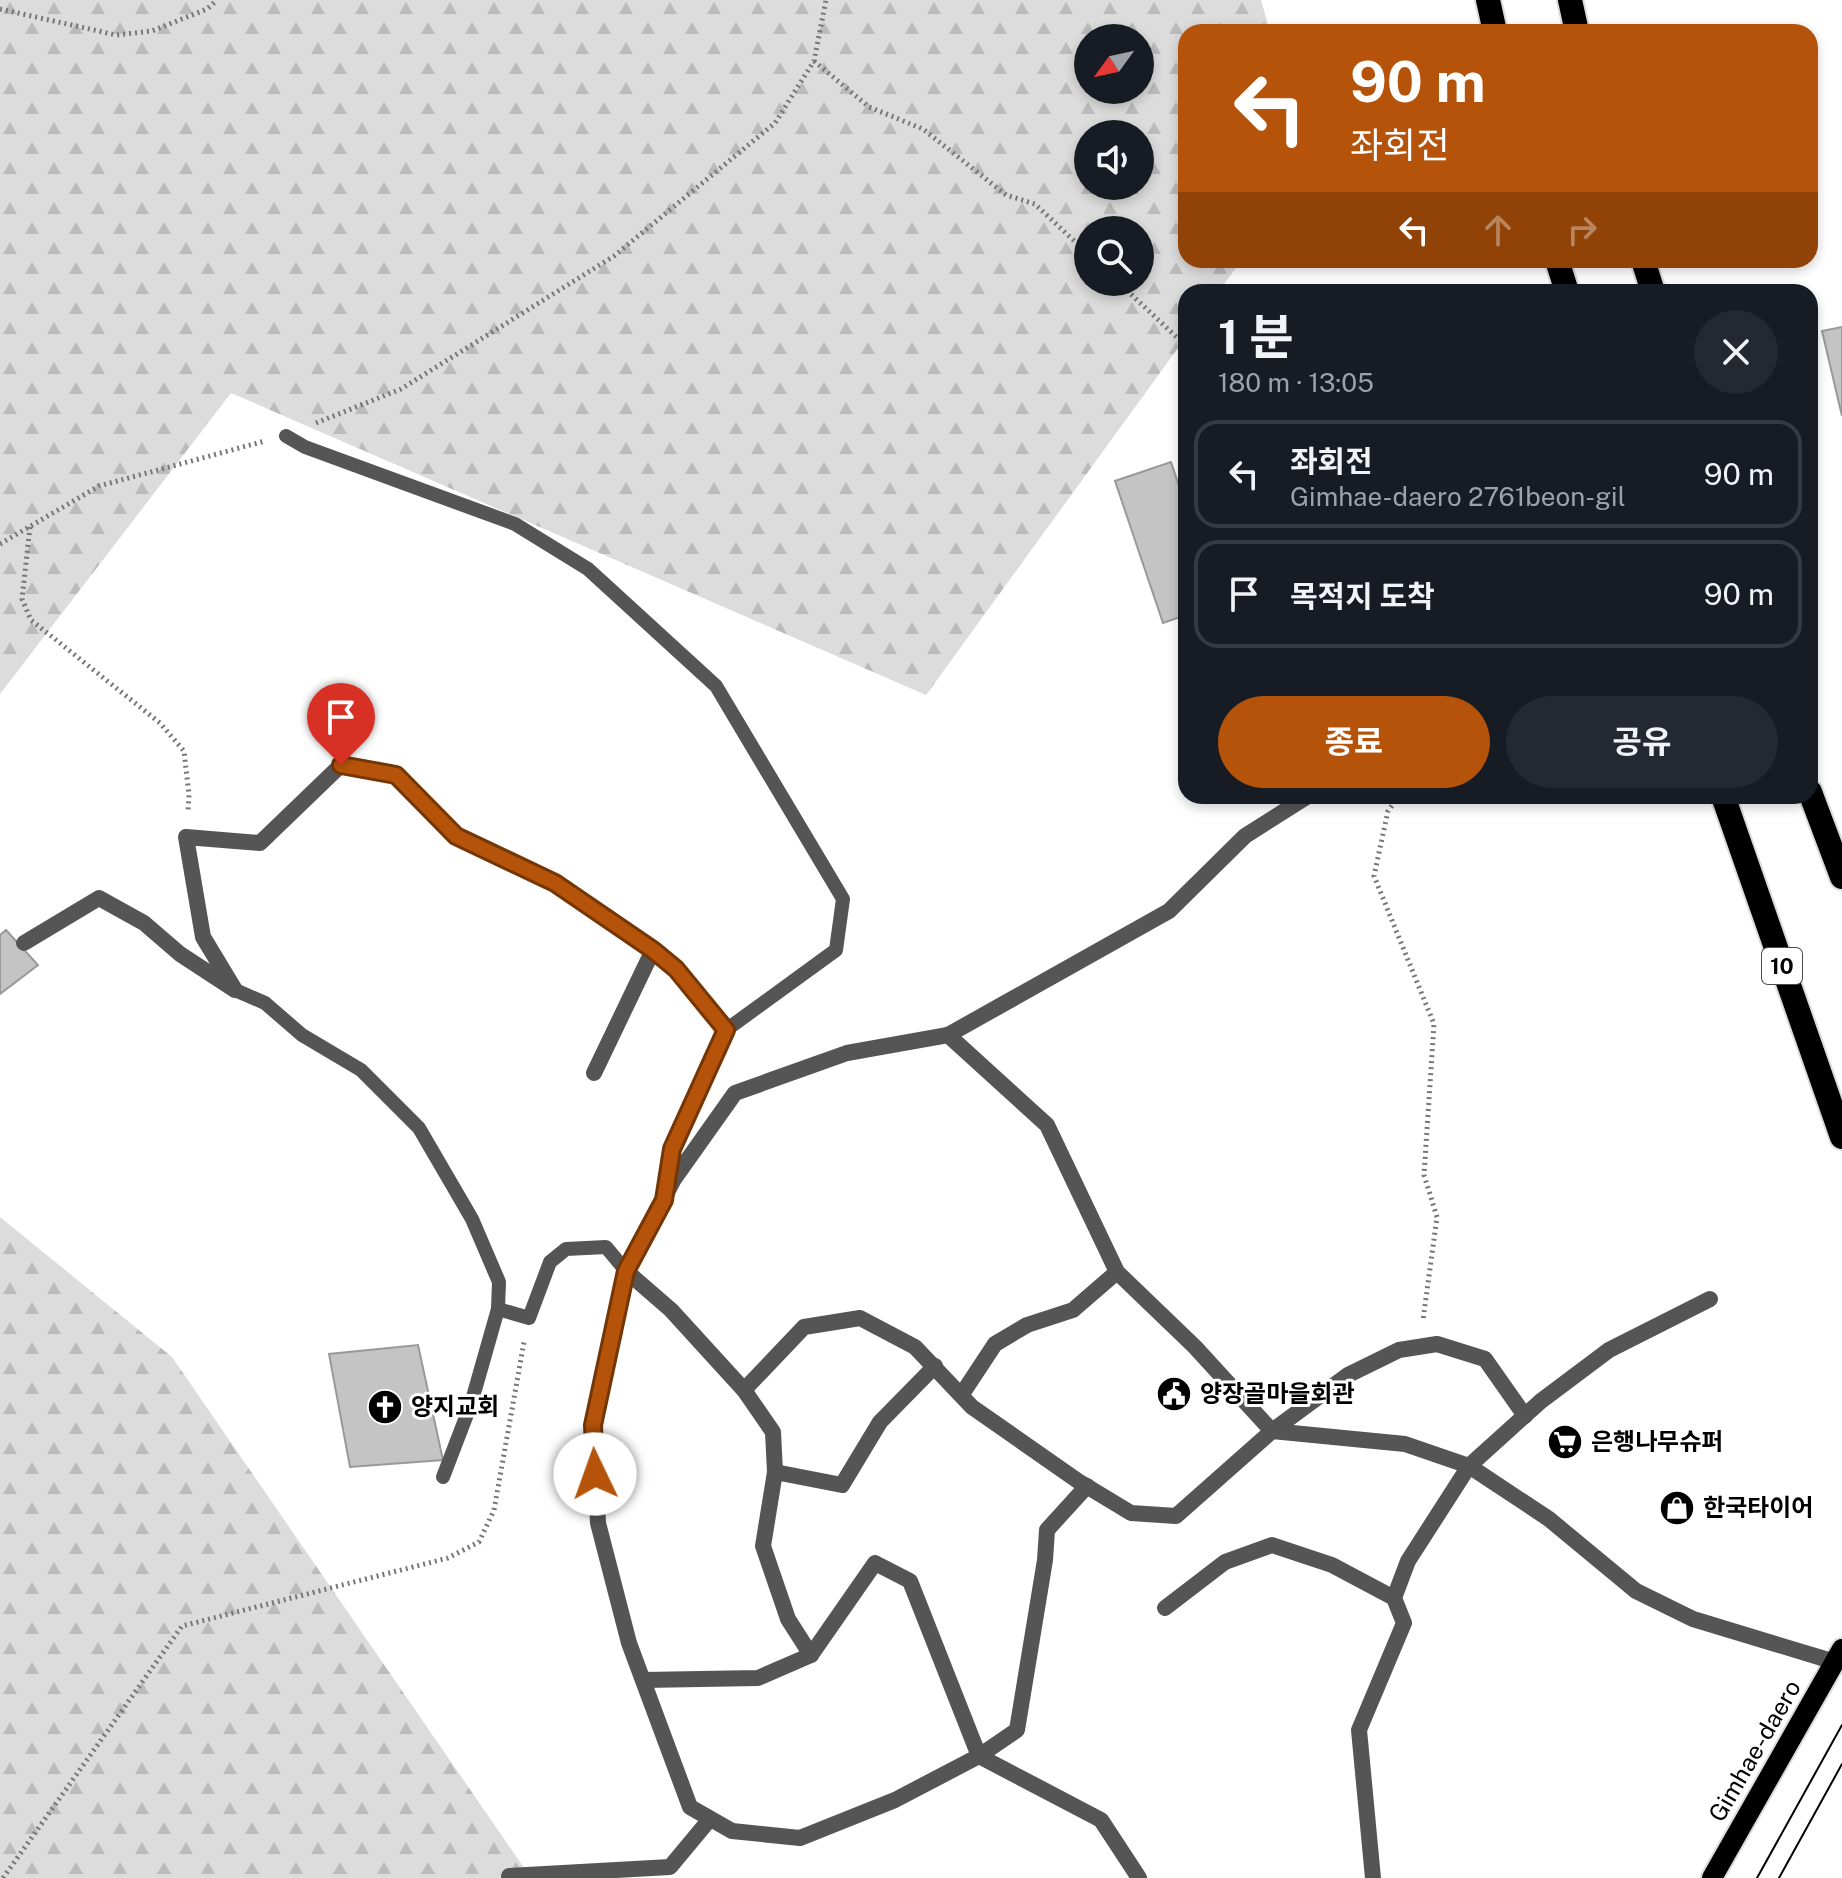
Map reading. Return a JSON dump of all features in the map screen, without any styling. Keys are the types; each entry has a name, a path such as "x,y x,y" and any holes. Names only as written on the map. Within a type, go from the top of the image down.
{"highway":[{"path":"1488,0 1493,24"},
{"path":"1570,0 1575,24"},
{"name":"10","path":"1726,804 1842,1137"},
{"path":"1815,804 1842,877"}],"main road":[{"name":"Gimhae-daero","path":"1712,1878 1838,1656"}],"street":[{"path":"235,990 203,937 186,837 260,843 341,765 396,775 456,836 555,883 653,950 676,969 726,1030 672,1149 664,1200"},
{"path":"1087,1486 1047,1530 1045,1560 1017,1730 979,1756 895,1800 800,1838 732,1831 690,1807 629,1643 598,1523 593,1425 626,1271 674,1179 735,1093 847,1053 948,1035 1169,911 1245,836 1295,804"},
{"path":"24,943 99,898 144,923 180,954 235,990"},
{"path":"594,1073 653,950"},
{"path":"948,1035 1047,1125 1117,1272 1195,1347 1272,1431 1405,1444 1469,1466 1549,1519 1636,1591 1693,1619 1838,1656"},
{"path":"626,1271 671,1310 744,1390 773,1432 775,1472 763,1546 788,1619 811,1655"},
{"path":"962,1394 995,1344 1027,1325 1073,1310 1117,1272"},
{"path":"1394,1598 1408,1561 1469,1466 1525,1416 1609,1350 1710,1299"},
{"path":"744,1390 804,1327 860,1318 915,1347 972,1407 1087,1486 1131,1513 1176,1516 1272,1431 1348,1375 1399,1350 1437,1344 1485,1359 1525,1416"},
{"path":"775,1472 842,1485 880,1422 935,1366"},
{"path":"1165,1608 1225,1562 1272,1545 1332,1565 1394,1598 1404,1623 1359,1730 1373,1878"},
{"path":"643,1680 758,1678 811,1655 875,1563 910,1581 979,1756 1101,1820 1139,1878"},
{"path":"509,1876 670,1867 710,1819"}],"lane":[{"path":"286,436 305,447 515,524 588,569 716,686 843,899 836,950 726,1030"},
{"path":"235,990 265,1003 302,1035 361,1070 419,1128 472,1219 499,1282 498,1309 471,1404 443,1477"},
{"path":"498,1309 529,1318 550,1262 566,1249 606,1247 626,1271"}],"path":[{"path":"0,9 116,35 152,31 207,9 217,0"},
{"path":"0,544 99,486 286,436 401,389 614,256 775,123 814,61 826,0"},
{"path":"814,61 869,107 923,129 1006,195 1035,204 1074,241"},
{"path":"1133,296 1178,338"},
{"path":"30,526 22,599 31,620 160,723 184,751 189,795 186,837"},
{"path":"1393,804 1388,811 1374,876 1434,1024 1424,1175 1437,1217 1420,1345"},
{"path":"3,1878 182,1626 448,1558 479,1542 494,1510 529,1318"}],"green space":[{"path":"0,0 1261,0 1268,24 1178,24 1178,268 1236,268 1224,284 1178,284 1178,348 926,695 231,393 0,694"},
{"path":"0,1217 172,1357 531,1878 0,1878"}],"building":[{"path":"1842,327 1842,416 1822,331"},
{"path":"1171,462 1178,483 1178,618 1163,623 1115,481"},
{"path":"6,930 38,965 0,994 0,935"},
{"name":"양지교회","path":"418,1345 443,1460 350,1467 329,1354"}],"tram line":[{"path":"1757,1878 1842,1725"},
{"path":"1779,1878 1842,1764"}],"place":[{"name":"양장골마을회관","path":"1174,1394"},
{"name":"양지교회","path":"385,1407"},
{"name":"은행나무슈퍼","path":"1565,1442"},
{"name":"한국타이어","path":"1677,1508"}],"route":[{"path":"341,765 396,775 456,836 555,883 653,950 676,969 726,1030 672,1149 664,1200 626,1271 593,1425 595,1474"}]}
